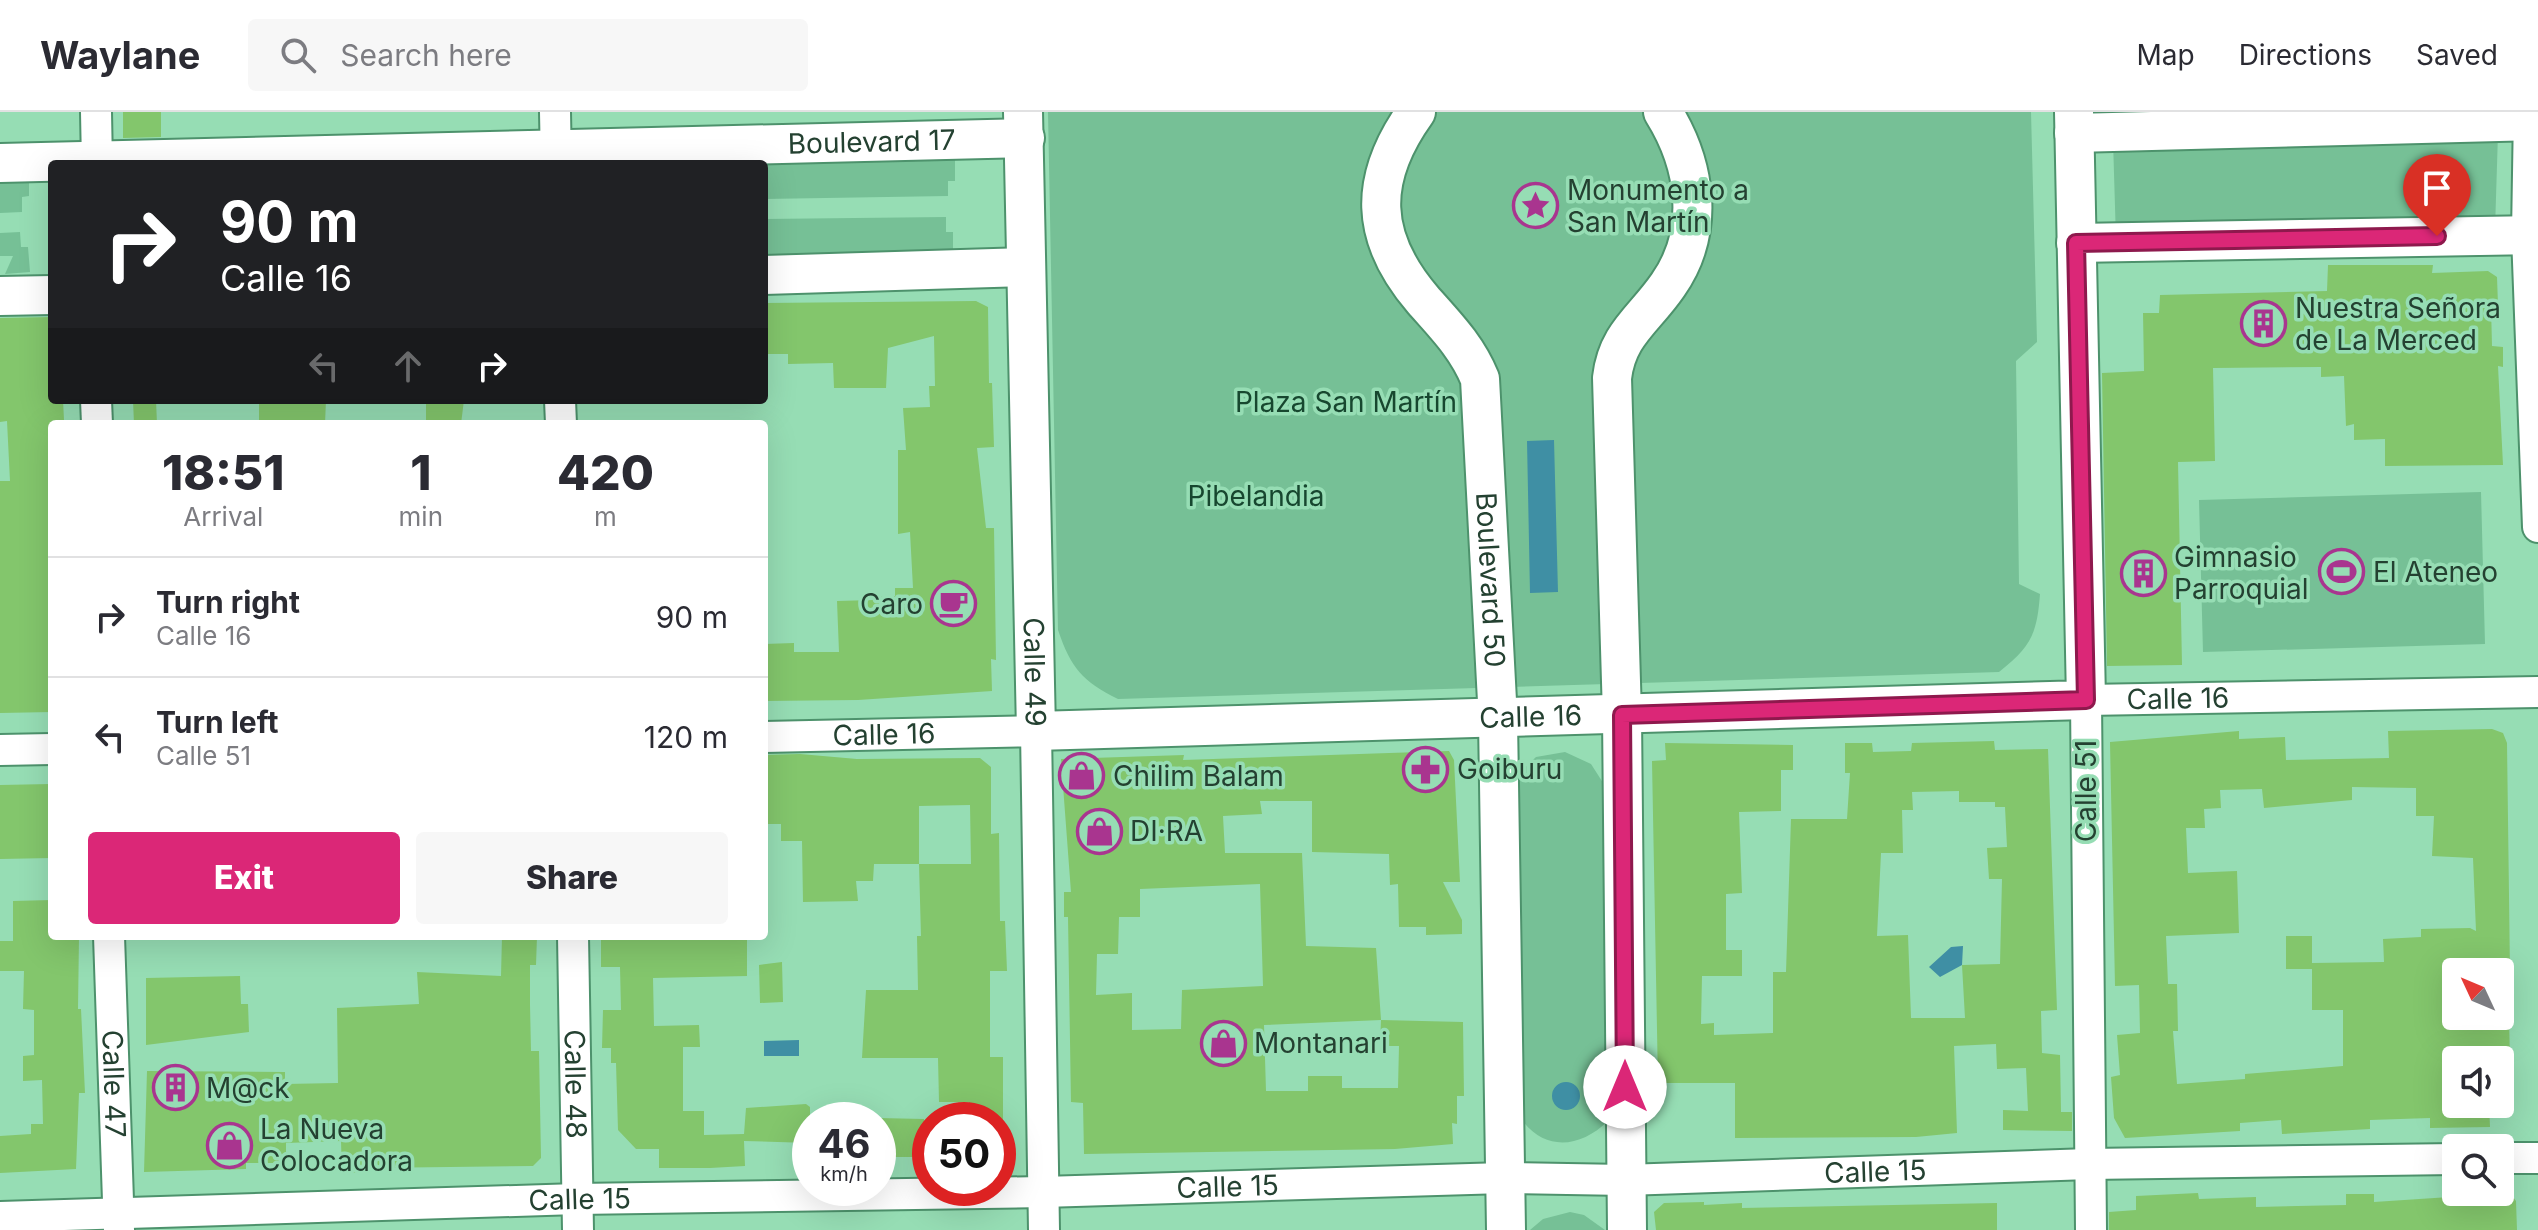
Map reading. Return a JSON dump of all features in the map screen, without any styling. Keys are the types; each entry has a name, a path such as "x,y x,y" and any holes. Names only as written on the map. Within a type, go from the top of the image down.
{"main road":[{"name":"Boulevard 50","path":"1416,112 1387,164 1379,197 1382,228 1392,256 1421,298 1461,341 1480,379 1498,720 1506,1230"},
{"path":"1627,1230 1622,715 1612,378 1615,355 1628,332 1669,284 1686,248 1693,218 1691,172 1679,137 1663,112"},
{"path":"2074,123 2532,118"},
{"name":"Calle 51","path":"2074,123 2086,700"},
{"name":"Boulevard 17","path":"326,160 556,158 1024,125"},
{"name":"Calle 49","path":"1024,125 1036,731"},
{"name":"Boulevard 17","path":"0,163 48,163"},
{"path":"2076,243 2532,235"},
{"path":"768,275 1025,267"},
{"path":"0,296 48,295"},
{"name":"Calle 16","path":"1036,731 1498,720 2086,700"}],"street":[{"path":"96,112 97,160"},
{"path":"555,112 556,158"},
{"path":"2532,118 2538,527"},
{"name":"Calle 16","path":"2086,700 2538,692"},
{"name":"Calle 51","path":"2086,700 2091,1230"},
{"name":"Calle 16","path":"768,737 1036,731"},
{"name":"Calle 49","path":"1036,731 1044,1230"},
{"path":"0,750 48,749"},
{"name":"Calle 47","path":"109,940 119,1222"},
{"name":"Calle 48","path":"573,940 578,1230"},
{"path":"2514,1158 2538,1158"},
{"name":"Calle 15","path":"0,1217 119,1222 577,1199 1043,1192 1504,1178 1625,1180 2089,1164 2442,1159"}],"green space":[{"name":"Plaza San Martín","path":"1048,112 2031,112 2037,342 2016,361 2019,584 2040,594 2037,620 2030,639 1999,672 1118,699 1079,672 1058,630"},
{"path":"2498,133 2495,229 2116,240 2113,140"},
{"path":"955,156 955,181 948,181 948,196 768,199 768,161"},
{"path":"29,178 29,196 22,197 22,212 0,213 0,179"},
{"path":"946,217 946,232 953,232 953,257 768,263 768,219"},
{"path":"20,232 21,247 28,247 30,272 5,274 13,256 0,256 0,233"},
{"name":"El Ateneo","path":"2481,492 2485,644 2203,652 2199,500"},
{"path":"1565,752 1591,764 1607,789 1608,1121 1586,1137 1563,1142 1541,1137 1521,1119 1516,776 1536,757"},
{"path":"1570,1212 1584,1215 1605,1230 1530,1230 1543,1219"}],"water":[{"path":"1554,440 1558,592 1530,593 1527,441"},
{"path":"1963,946 1962,965 1940,977 1929,967 1951,947"},
{"path":"799,1040 799,1056 764,1056 764,1041"},
{"path":"1566,1082 1576,1086 1580,1096 1576,1106 1566,1110 1556,1106 1552,1096 1556,1086"}],"building":[{"path":"123,112 161,112 161,137 123,138"},
{"path":"2328,265 2433,265 2432,273 2488,271 2497,277 2498,305 2491,306 2492,346 2503,347 2503,367 2498,366 2503,465 2385,466 2385,439 2354,440 2354,424 2346,426 2344,376 2321,377 2321,367 2213,368 2215,461 2178,462 2182,665 2107,666 2102,373 2144,371 2143,313 2159,313 2160,295 2327,291"},
{"path":"976,301 988,307 994,447 977,448 986,528 994,528 996,660 991,659 992,691 858,700 768,701 768,644 794,643 794,652 839,652 837,601 874,600 874,597 895,596 895,588 913,588 910,532 898,534 898,450 906,450 903,408 930,407 929,386 935,386 934,336 888,348 886,388 834,388 833,363 788,364 788,354 768,354 768,303"},
{"path":"48,317 48,404 63,404 64,420 48,420 48,712 0,713 0,481 10,481 7,421 0,422 0,318"},
{"path":"133,404 156,404 157,420 134,420"},
{"path":"259,404 326,404 325,420 259,420"},
{"path":"426,404 464,404 462,420 426,420"},
{"path":"2492,729 2503,733 2507,743 2510,958 2442,958 2442,1030 2509,1030 2510,1046 2442,1046 2442,1118 2490,1118 2490,1127 2430,1128 2430,1118 2370,1120 2370,1129 2282,1134 2281,1120 2240,1123 2240,1131 2125,1138 2114,1118 2111,1077 2120,1075 2117,1035 2140,1033 2139,985 2115,986 2110,742 2239,731 2239,739 2285,737 2286,760 2389,758 2388,731","holes":["2352,787 2416,788 2416,816 2434,816 2432,856 2473,858 2476,931 2470,928 2421,929 2421,937 2383,939 2384,962 2312,963 2312,1010 2343,1010 2343,1066 2245,1074 2245,1079 2177,1084 2173,1031 2178,1031 2177,984 2168,984 2166,936 2239,933 2237,871 2188,873 2186,828 2205,828 2204,809 2221,808 2220,790 2262,789 2264,808 2352,800"]},
{"path":"1994,741 1995,750 2048,749 2057,1010 2041,1011 2042,1053 2060,1055 2061,1112 2072,1112 2072,1131 2003,1130 2003,1110 2028,1111 2026,1068 1997,1069 1996,1044 1954,1046 1957,1133 1916,1137 1735,1138 1735,1083 1658,1083 1652,761 1666,760 1665,743 1793,745 1793,770 1781,770 1781,811 1739,812 1742,893 1726,894 1726,950 1742,950 1742,976 1702,976 1701,1024 1714,1023 1714,1035 1773,1033 1773,972 1786,972 1791,819 1847,819 1850,773 1845,773 1845,743 1872,743 1873,752 1911,751 1912,743","holes":["1959,791 1959,802 1995,802 1995,807 2005,807 2007,847 1987,848 1989,879 2002,879 2000,964 1962,965 1965,1018 1911,1018 1908,935 1877,936 1881,853 1903,853 1902,810 1913,810 1912,792"]},
{"path":"1449,751 1454,760 1460,882 1443,882 1462,920 1462,934 1426,935 1426,927 1399,927 1398,884 1390,885 1389,854 1312,852 1312,801 1260,801 1262,814 1223,816 1225,853 1302,853 1306,946 1376,948 1381,1020 1463,1022 1464,1096 1457,1096 1457,1124 1452,1123 1453,1144 1395,1149 1084,1154 1083,1103 1071,1102 1068,917 1064,917 1064,892 1071,892 1061,759 1184,755 1183,760","holes":["1260,884 1263,986 1182,990 1181,1029 1132,1030 1132,993 1096,995 1097,954 1118,954 1119,917 1140,917 1140,889","1381,1020 1380,1046 1399,1046 1398,1088 1342,1088 1342,1076 1308,1076 1308,1091 1266,1091 1264,1025"]},
{"path":"768,755 857,759 980,758 991,767 991,834 999,833 1000,921 1005,921 1007,971 990,971 990,1057 1003,1057 1003,1102 939,1102 938,1058 862,1058 866,990 918,990 917,936 921,936 919,864 874,864 873,881 856,881 858,901 803,902 802,841 781,841 781,824 768,824","holes":["970,805 971,864 919,864 919,806"]},
{"path":"48,784 48,858 0,859 0,785"},
{"path":"48,900 48,940 79,940 78,1009 81,1009 85,1093 79,1093 76,1169 0,1173 0,1136 31,1134 31,1124 43,1124 42,1080 23,1081 23,1056 34,1055 34,1010 23,1009 24,971 0,971 0,941 13,941 13,901"},
{"path":"2286,936 2312,936 2312,969 2286,969"},
{"path":"502,940 537,940 536,965 530,965 530,1005 531,1051 539,1051 541,1158 533,1166 368,1168 368,1172 342,1173 341,1141 286,1143 286,1163 246,1163 246,1169 144,1172 147,1071 285,1072 285,1084 338,1083 337,1008 419,1004 417,972 501,976"},
{"path":"601,940 747,940 747,976 653,978 654,1026 699,1025 700,1047 683,1047 683,1111 704,1111 704,1135 744,1134 746,1108 792,1105 792,1142 744,1141 745,1166 710,1168 659,1168 659,1149 636,1149 618,1130 616,1063 611,1063 611,1048 602,1048 603,1010 621,1010 620,967 601,967"},
{"path":"782,962 783,1002 760,1003 759,965"},
{"path":"240,976 241,1004 248,1004 249,1032 146,1045 146,978"},
{"path":"896,1118 912,1119 912,1157 896,1157"},
{"path":"2198,1193 2199,1199 2256,1197 2256,1207 2346,1205 2346,1194 2374,1194 2374,1202 2442,1198 2442,1206 2514,1206 2514,1198 2517,1230 2109,1230 2109,1212 2136,1210 2136,1196"},
{"path":"1704,1202 1704,1205 1742,1203 1742,1208 1997,1203 1997,1230 1656,1230 1654,1212 1664,1203"}],"place":[{"name":"Monumento a San Martín","path":"1536,206"},
{"name":"Nuestra Señora de La Merced","path":"2264,324"},
{"name":"El Ateneo","path":"2342,572"},
{"name":"Gimnasio Parroquial","path":"2143,573"},
{"name":"Caro","path":"954,604"},
{"name":"Goiburu","path":"1426,769"},
{"name":"Chilim Balam","path":"1082,776"},
{"name":"DI·RA","path":"1099,831"},
{"name":"Montanari","path":"1223,1043"},
{"name":"M@ck","path":"175,1088"},
{"name":"La Nueva Colocadora","path":"229,1145"}],"route":[{"path":"1625,1087 1622,715 2086,700 2076,243 2437,236"}],"park label":[{"name":"Pibelandia","path":"1256,496"}]}
